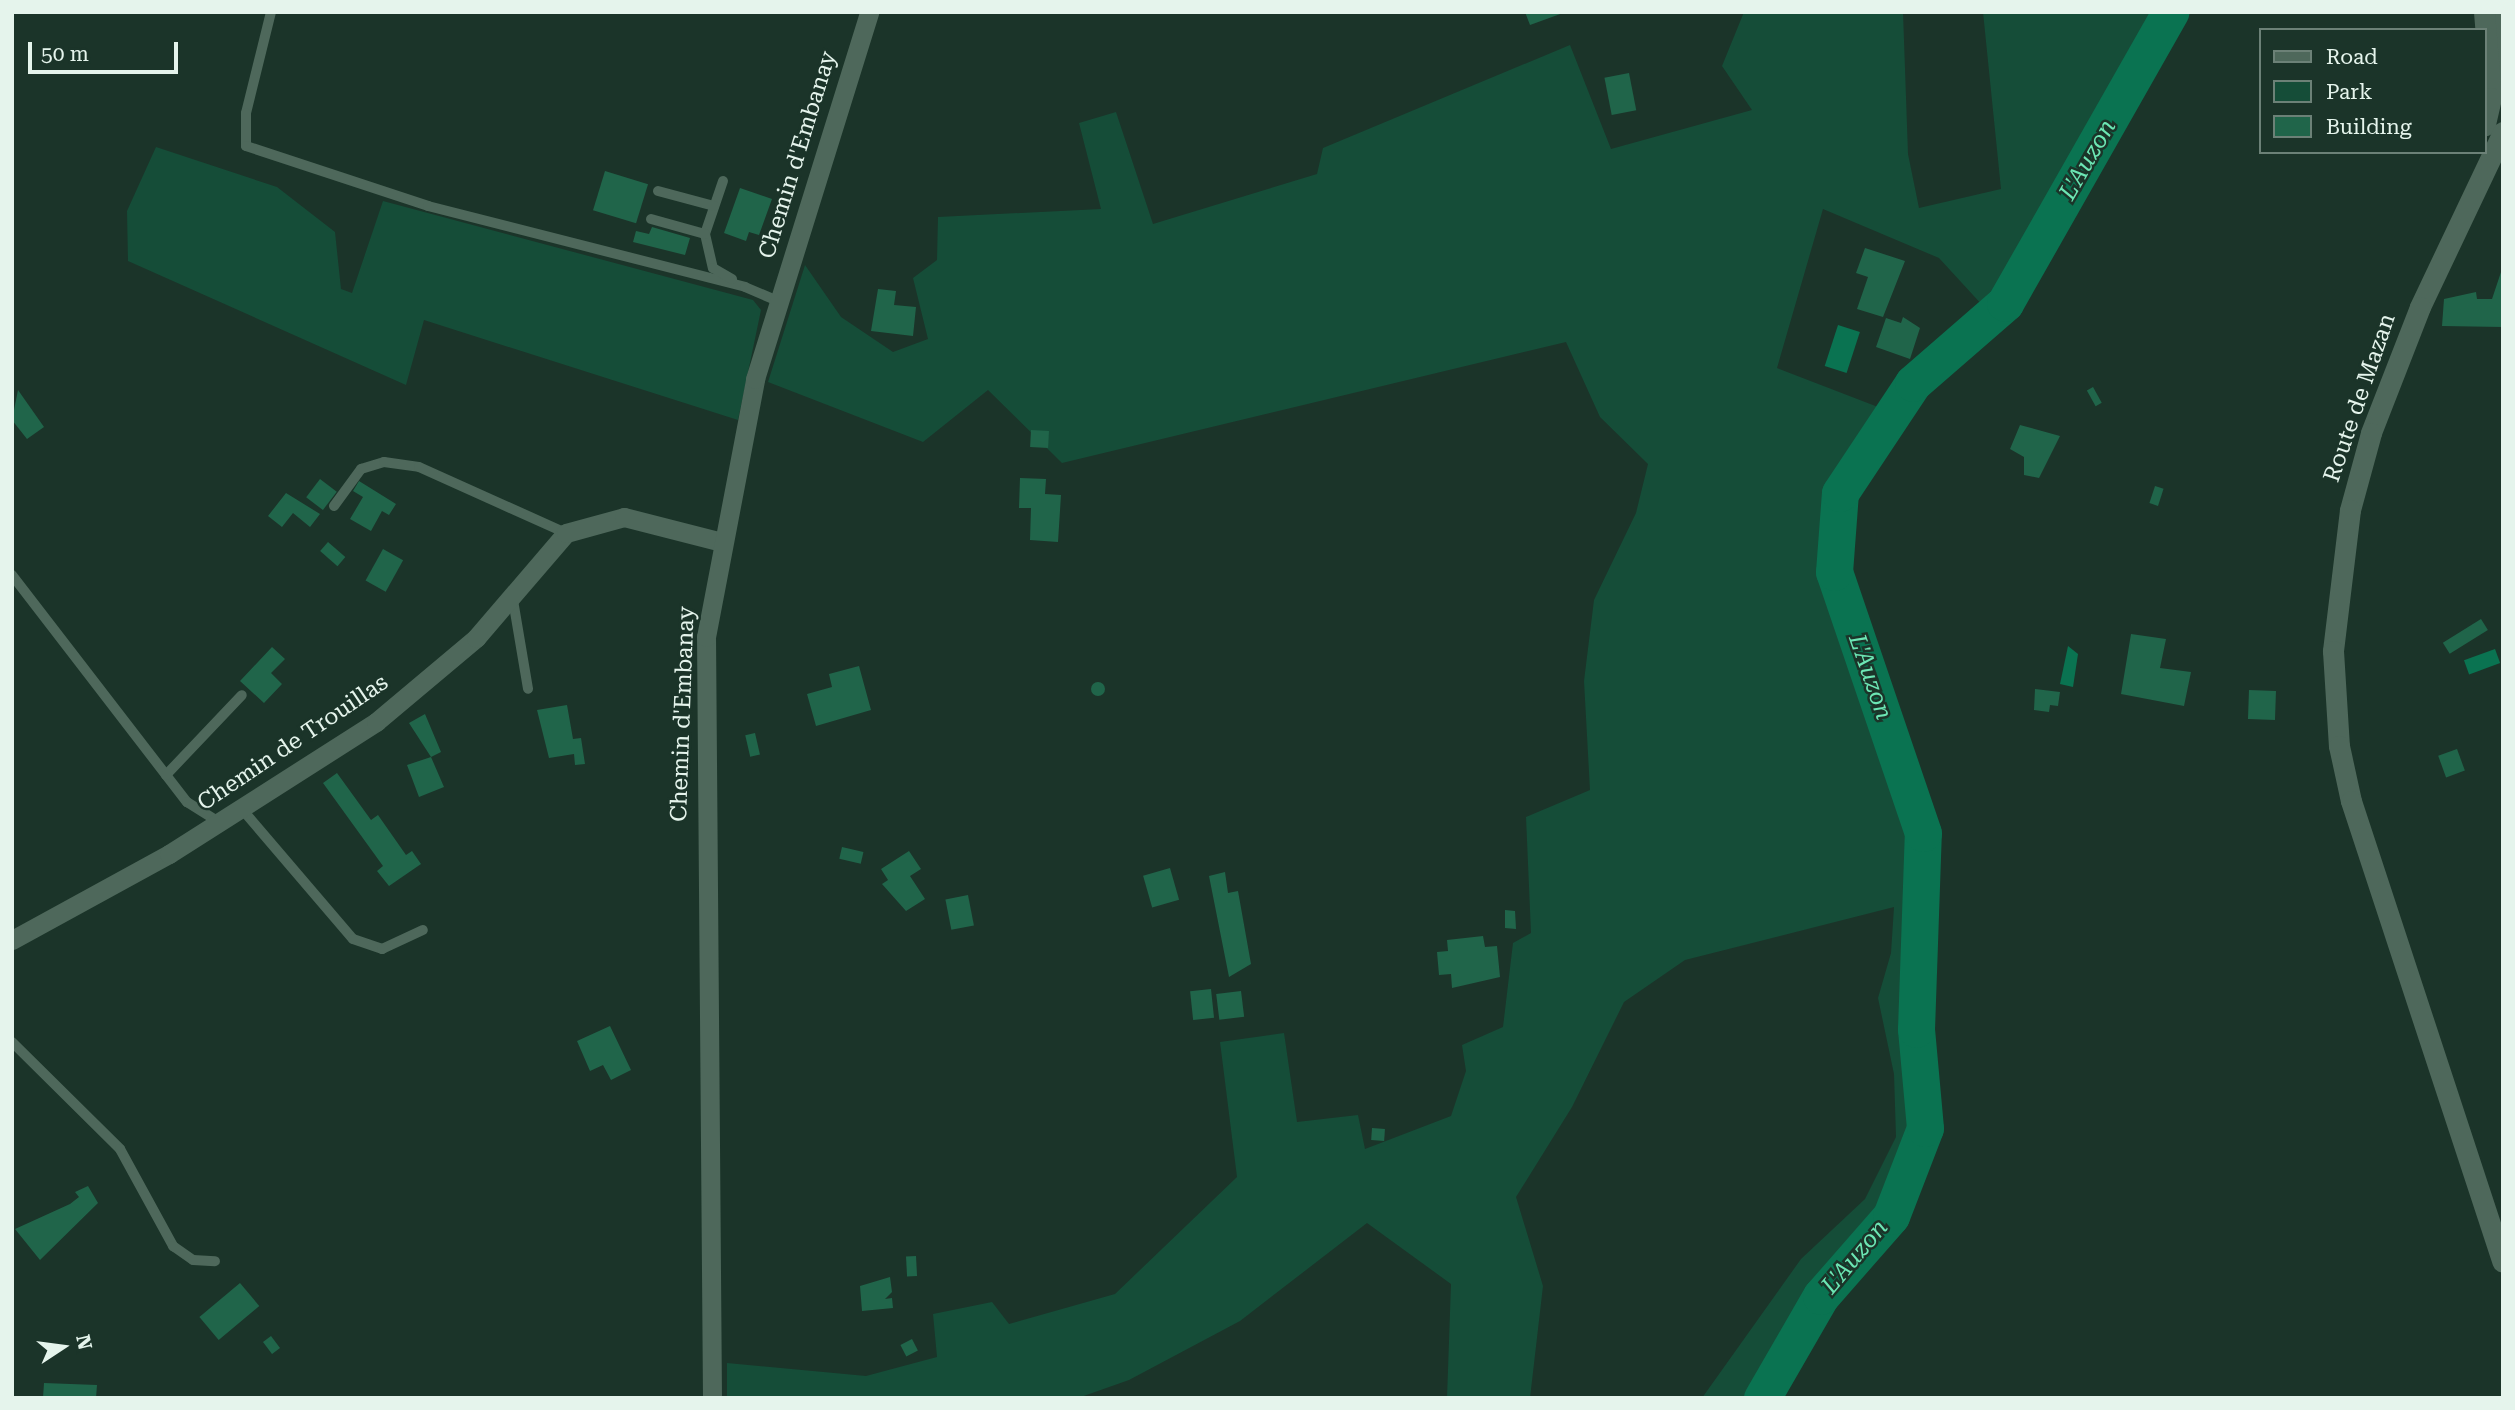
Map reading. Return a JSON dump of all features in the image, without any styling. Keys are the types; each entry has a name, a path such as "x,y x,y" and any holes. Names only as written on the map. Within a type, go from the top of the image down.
{"main road":[{"path":"2487,49 2491,98 2487,119"},
{"name":"Route de Mazan","path":"2503,132 2466,206 2371,433 2336,601 2339,746 2409,985 2503,1262"},
{"name":"Route de Mazan","path":"2466,206 2479,154"}],"street":[{"name":"Chemin d'Embanay","path":"712,1398 703,824 706,637 722,541 755,379 869,12"},
{"path":"2495,12 2503,95"},
{"path":"2487,123 2503,115"},
{"path":"566,533 624,517 722,541"},
{"name":"Chemin de Trouillas","path":"12,940 219,822 376,722 513,600 566,533"}],"lane":[{"path":"271,12 246,113 246,146 453,213 745,287"},
{"path":"723,181 705,234 713,268 745,287 778,301"},
{"path":"658,191 714,206"},
{"path":"650,219 705,234"},
{"path":"334,506 361,469 384,462 419,467 566,533"},
{"path":"12,575 187,802 219,822"},
{"path":"513,600 528,689"},
{"path":"166,775 242,695"},
{"path":"241,808 354,939 382,949 423,930"},
{"path":"12,1042 106,1131 173,1246 193,1260 215,1261"}],"green space":[{"path":"1744,12 1903,12 1908,154 1919,208 2001,189 1983,12 2153,12 2125,77 1997,299 1984,307 1939,258 1823,209 1777,368 1878,407 1828,492 1825,572 1916,838 1909,1028 1914,1129 1882,1210 1812,1295 1754,1398 1702,1398 1801,1259 1865,1199 1896,1137 1894,1074 1878,998 1891,953 1894,907 1685,960 1624,1002 1572,1107 1516,1197 1543,1286 1530,1398 1447,1398 1451,1284 1367,1223 1240,1321 1129,1380 1078,1398 727,1398 727,1363 866,1376 937,1357 933,1314 992,1302 1009,1324 1115,1294 1237,1177 1220,1042 1284,1033 1297,1122 1358,1115 1365,1149 1451,1116 1466,1071 1462,1045 1503,1027 1513,943 1531,933 1526,817 1590,790 1584,681 1594,600 1636,513 1648,464 1600,417 1566,342 1062,463 988,390 923,442 768,382 805,265 841,317 893,352 928,339 913,278 937,260 938,217 1101,209 1079,123 1116,112 1153,224 1317,174 1323,148 1570,45 1611,149 1752,110 1722,66"},
{"path":"156,147 277,187 335,232 341,289 352,293 383,201 753,300 761,310 738,420 424,320 406,385 128,261 127,211"}],"shaded area":[{"path":"1838,325 1860,332 1847,373 1825,366"},
{"path":"2068,646 2078,654 2073,687 2060,684"},
{"path":"2495,649 2500,663 2469,674 2464,660"}],"building":[{"path":"1525,12 1563,12 1563,13 1530,25"},
{"path":"1629,73 1636,110 1612,115 1604,78"},
{"path":"605,171 648,184 636,223 593,210"},
{"path":"740,188 772,199 759,235 749,232 746,241 724,233"},
{"path":"652,227 690,238 685,255 633,242 636,231 649,234"},
{"path":"1865,248 1905,261 1883,317 1857,309 1868,277 1856,273"},
{"path":"2503,266 2503,327 2442,326 2444,299 2476,292 2477,299 2492,299"},
{"path":"878,289 896,291 894,305 916,307 913,336 871,331"},
{"path":"1903,317 1920,328 1910,359 1876,347 1886,318 1901,323"},
{"path":"2093,387 2102,403 2096,406 2087,390"},
{"path":"18,390 44,427 27,439 12,420"},
{"path":"2020,425 2060,436 2039,478 2024,475 2024,457 2010,449"},
{"path":"1031,430 1049,431 1048,448 1030,447"},
{"path":"1020,478 1046,479 1045,494 1061,495 1058,542 1030,540 1031,508 1019,508"},
{"path":"320,479 337,492 323,510 306,497"},
{"path":"359,481 396,504 389,515 382,511 371,531 350,519 363,497 353,491"},
{"path":"2155,486 2164,489 2158,506 2149,503"},
{"path":"286,493 320,514 310,527 293,513 282,527 268,516"},
{"path":"328,542 345,557 337,566 320,551"},
{"path":"383,549 403,560 386,592 366,580"},
{"path":"2481,619 2488,630 2450,654 2443,643"},
{"path":"2131,634 2166,639 2160,668 2191,672 2184,706 2121,694"},
{"path":"272,647 285,659 271,673 282,684 264,703 240,681"},
{"path":"859,666 871,710 816,726 807,694 832,687 829,674"},
{"path":"1095,682 1101,682 1105,689 1101,696 1095,696 1091,692 1091,686"},
{"path":"2035,689 2060,692 2058,706 2050,705 2049,712 2034,710"},
{"path":"2249,690 2276,691 2275,720 2248,719"},
{"path":"567,705 573,739 581,738 585,764 575,765 574,754 549,758 537,710"},
{"path":"425,714 441,752 431,757 409,723"},
{"path":"755,733 760,754 750,757 745,735"},
{"path":"2457,749 2465,771 2446,777 2438,756"},
{"path":"431,757 444,787 419,797 407,765"},
{"path":"337,773 371,820 378,815 406,855 412,851 421,864 389,886 377,871 383,866 323,783"},
{"path":"842,847 863,852 861,864 839,859"},
{"path":"909,851 921,869 910,876 925,899 906,911 882,884 888,880 881,869"},
{"path":"1170,868 1179,900 1152,907 1143,876"},
{"path":"1225,872 1228,893 1238,891 1251,964 1229,977 1209,876"},
{"path":"968,895 974,925 951,930 945,899"},
{"path":"1505,910 1515,911 1516,929 1505,928"},
{"path":"1483,936 1485,947 1497,946 1500,977 1452,988 1451,974 1439,975 1437,952 1448,951 1447,940"},
{"path":"1211,989 1214,1018 1193,1020 1190,991"},
{"path":"1241,991 1244,1017 1219,1020 1216,994"},
{"path":"610,1026 631,1070 611,1080 603,1065 590,1071 577,1041"},
{"path":"1372,1128 1385,1129 1384,1141 1371,1140"},
{"path":"88,1186 98,1203 40,1260 15,1229 70,1204 79,1197 75,1192"},
{"path":"916,1256 917,1276 907,1276 906,1257"},
{"path":"890,1277 892,1292 885,1299 892,1298 893,1308 862,1311 860,1286"},
{"path":"240,1283 259,1306 219,1340 199,1317"},
{"path":"271,1336 280,1348 272,1354 263,1342"},
{"path":"912,1339 918,1351 906,1356 900,1345"},
{"path":"44,1383 97,1385 96,1398 43,1398"}],"waterway":[{"name":"L'Auzon","path":"1762,1398 1821,1296 1891,1216 1925,1128 1916,1029 1923,833 1834,572 1840,493 1913,383 2005,303 2170,12"}]}
